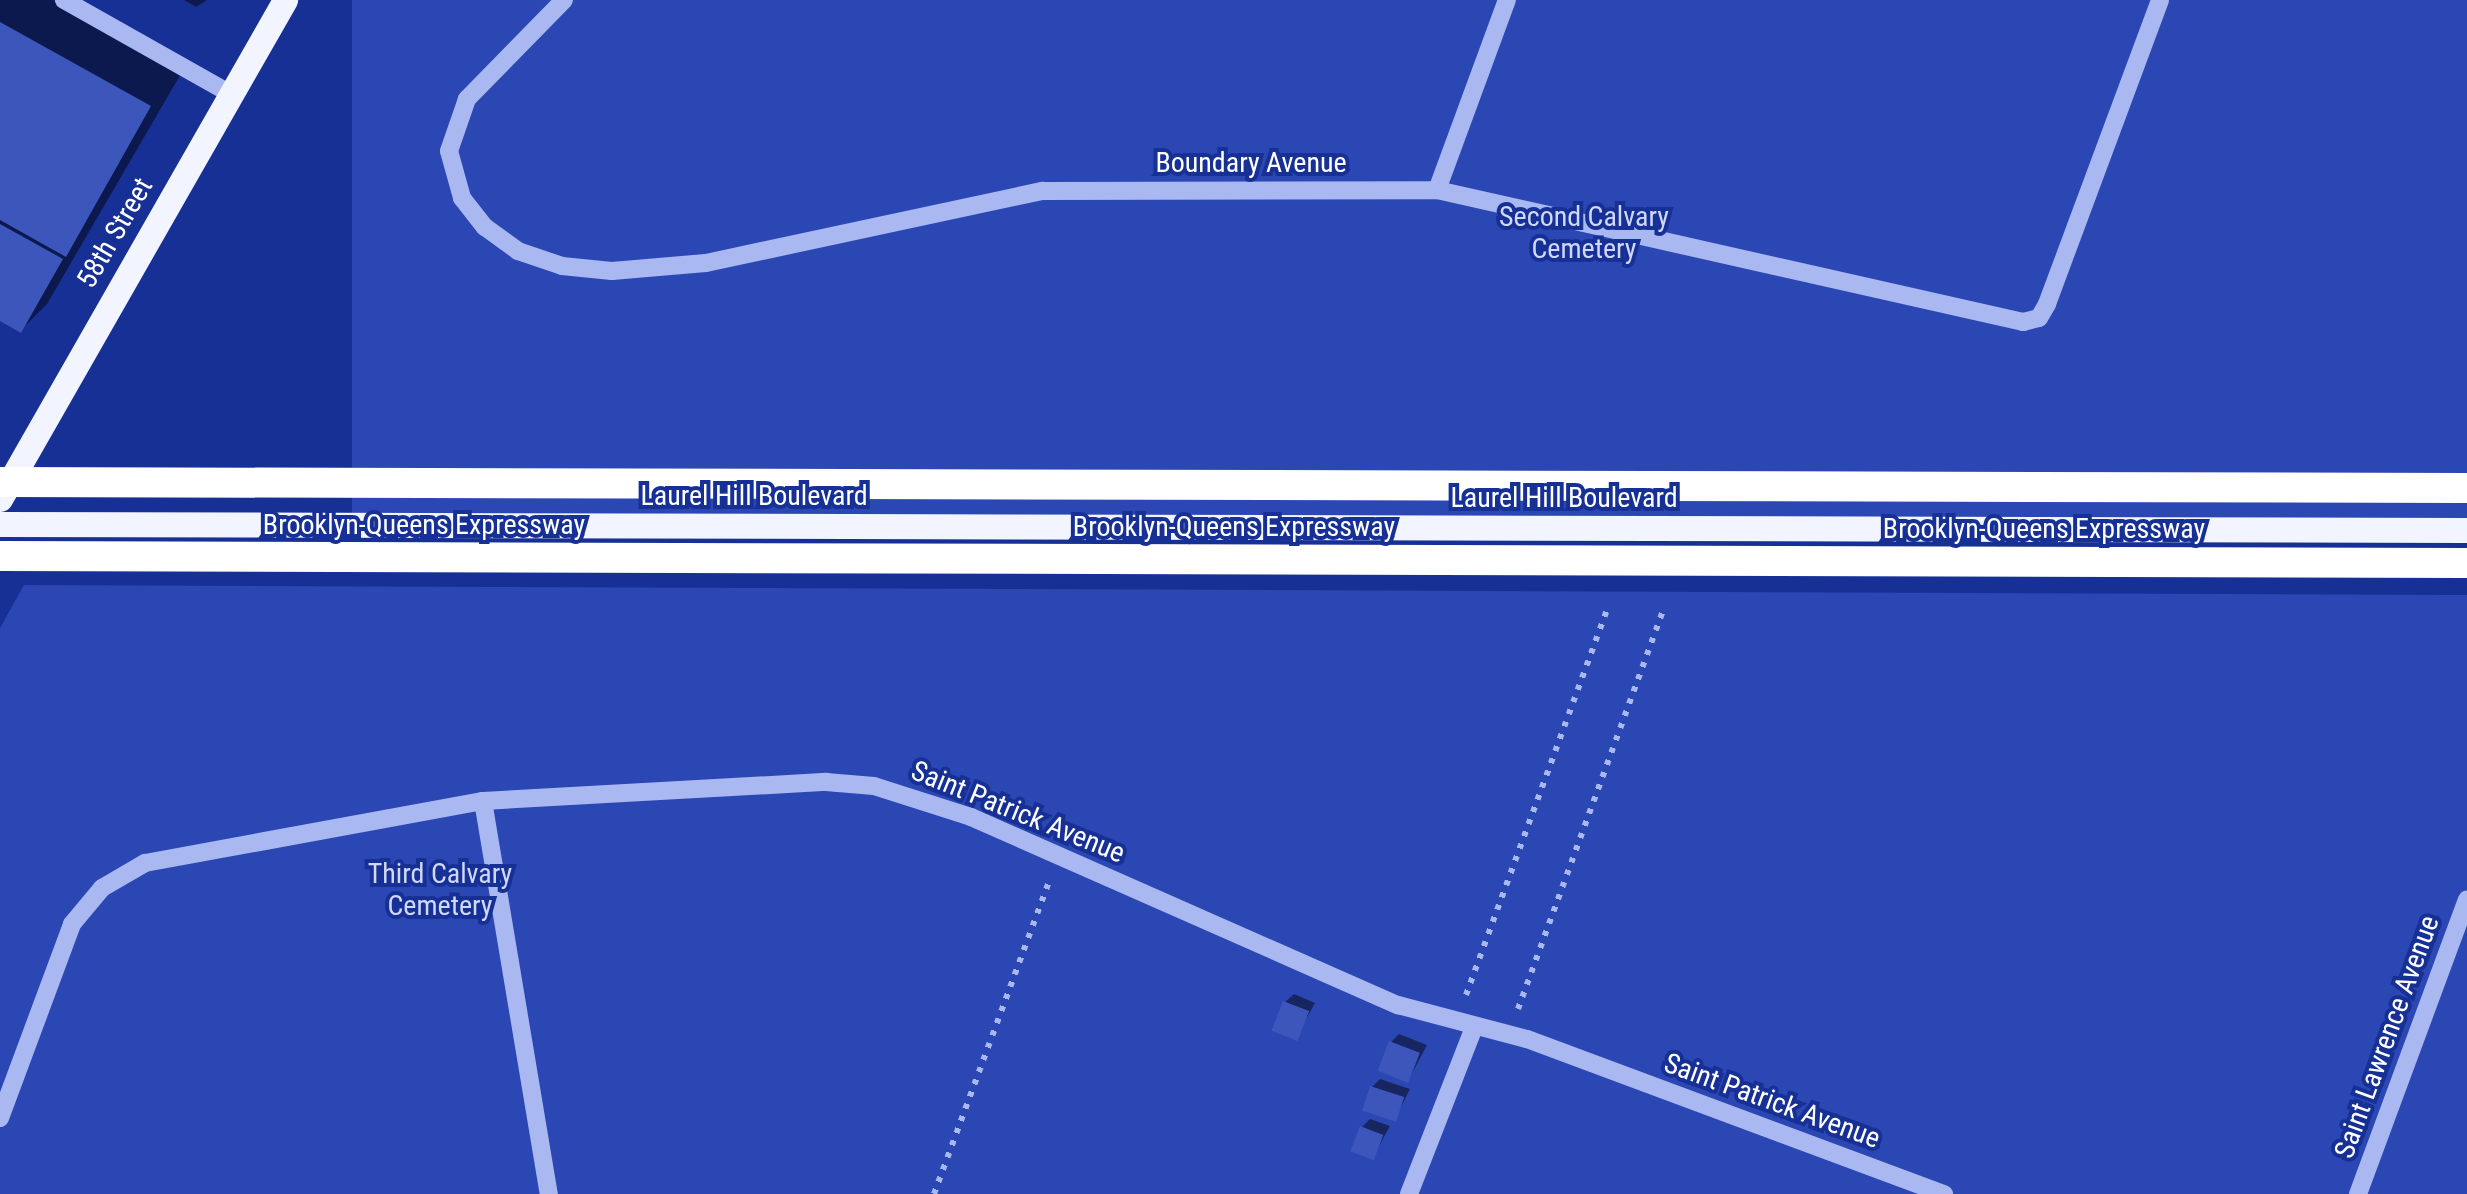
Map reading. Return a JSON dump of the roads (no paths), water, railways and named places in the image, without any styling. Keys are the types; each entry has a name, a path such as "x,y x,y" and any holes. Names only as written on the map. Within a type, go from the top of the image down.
{"highway":[{"name":"Brooklyn-Queens Expressway","path":"0,482 2467,488"},
{"name":"Brooklyn-Queens Expressway","path":"0,556 2467,563"}],"main road":[{"name":"58th Street","path":"0,498 284,0"},
{"name":"Laurel Hill Boulevard","path":"0,524 2467,530"}],"street":[{"path":"64,0 231,94"},
{"name":"Boundary Avenue","path":"564,0 486,76 454,125 450,165 473,213 501,240 537,260 612,271 736,257 1042,191 1436,190 2013,320 2039,318 2160,0"},
{"path":"1436,190 1507,0"},
{"name":"Saint Patrick Avenue","path":"0,1118 72,924 116,876 160,860 483,801 616,789 851,784 934,804 1059,854 1272,954 1455,1024 1508,1034 1944,1194"},
{"path":"483,801 548,1194"},
{"name":"Saint Lawrence Avenue","path":"2358,1194 2467,900"},
{"path":"1409,1194 1474,1027"}],"park label":[{"name":"Second Calvary Cemetery","path":"1584,233"},
{"name":"Third Calvary Cemetery","path":"440,890"}]}
